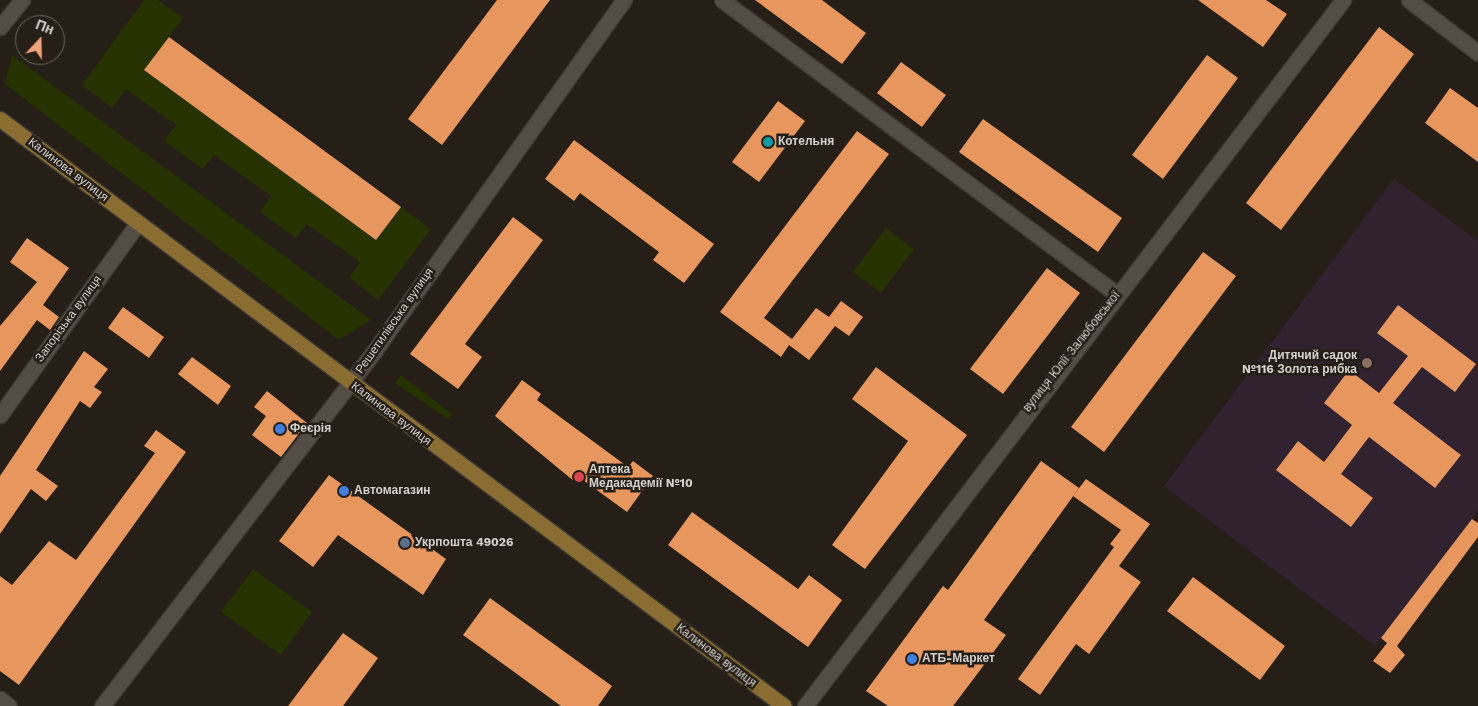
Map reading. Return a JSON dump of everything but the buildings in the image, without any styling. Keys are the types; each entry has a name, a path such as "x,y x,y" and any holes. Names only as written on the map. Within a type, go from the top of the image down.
{"main road":[{"name":"Калинова вулиця","path":"0,119 350,384 784,706"}],"street":[{"path":"0,27 22,0"},
{"name":"Решетилівська вулиця","path":"102,706 350,384 624,0"},
{"path":"722,0 1116,294"},
{"name":"вулиця Юлії Залюбовської","path":"805,706 1116,294 1343,0"},
{"path":"1409,0 1478,53"},
{"name":"Запорізька вулиця","path":"0,415 138,223"},
{"path":"0,699 9,706"}],"shaded area":[{"name":"Дитячий садок №116 Золота рибка","path":"1394,179 1478,241 1478,511 1375,646 1164,486"}],"green space":[{"path":"144,0 158,0 183,18 144,70 376,240 401,207 431,229 378,300 349,278 360,262 307,224 296,238 260,212 271,196 214,155 203,169 164,141 176,125 126,89 112,108 82,85"},
{"path":"12,55 15,57 15,65 26,65 371,320 339,340 5,84"},
{"path":"886,228 914,249 881,293 853,272"},
{"path":"401,375 452,414 448,419 395,383"},
{"path":"253,569 312,612 281,655 221,612"}],"place":[{"name":"Котельня","path":"768,142"},
{"name":"Дитячий садок №116 Золота рибка","path":"1367,363"},
{"name":"Феєрія","path":"280,429"},
{"name":"Аптека Медакадемії №10","path":"579,477"},
{"name":"Автомагазин","path":"344,491"},
{"name":"Укрпошта 49026","path":"405,543"},
{"name":"АТБ-Маркет","path":"912,659"}]}
